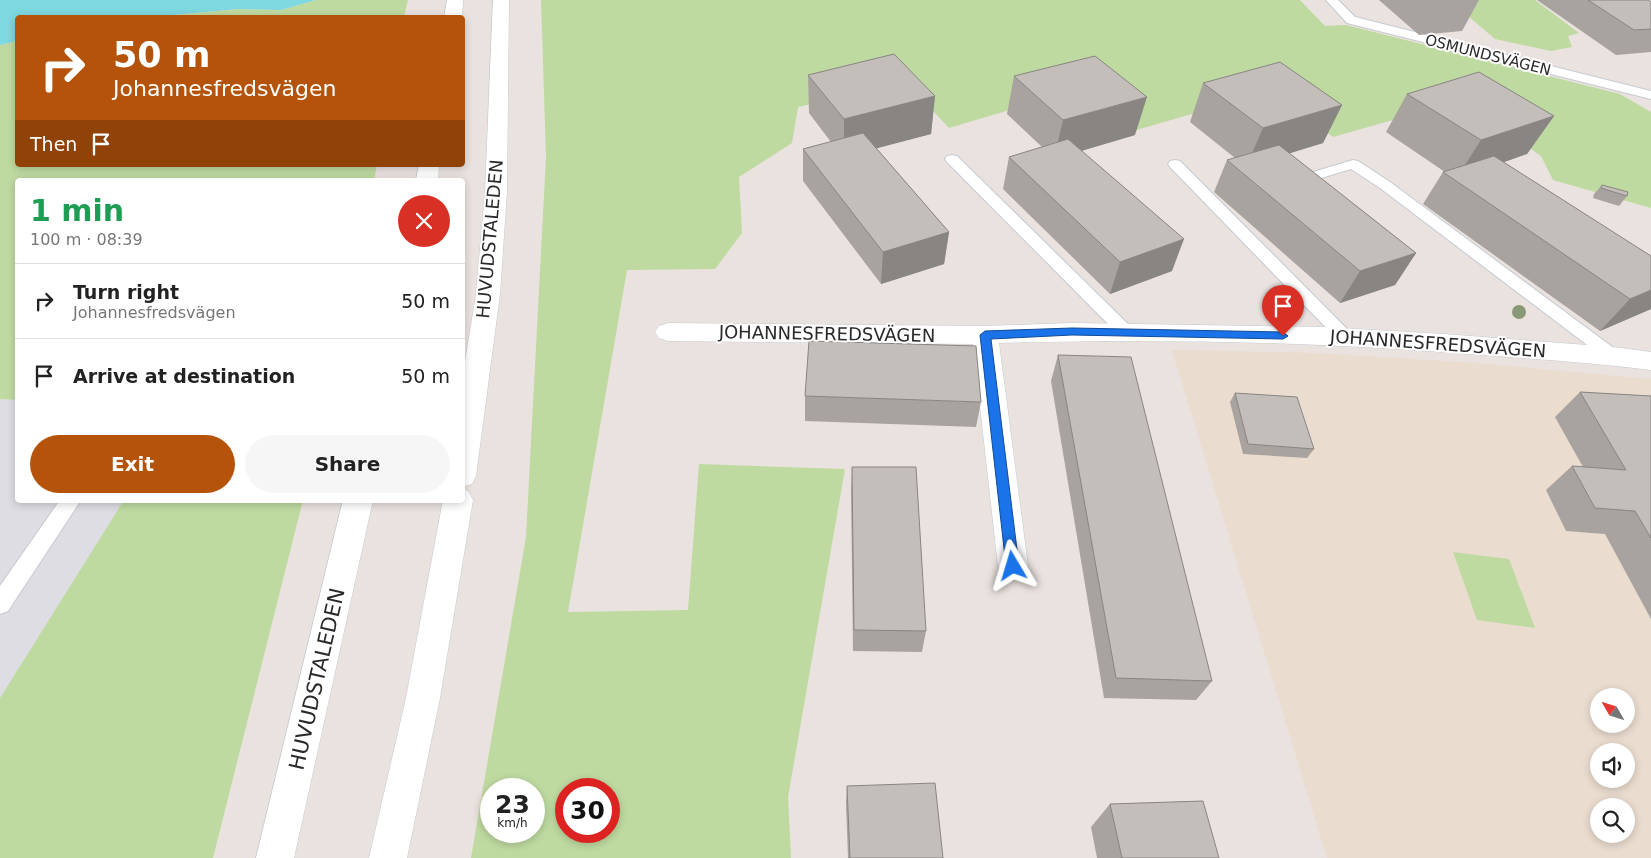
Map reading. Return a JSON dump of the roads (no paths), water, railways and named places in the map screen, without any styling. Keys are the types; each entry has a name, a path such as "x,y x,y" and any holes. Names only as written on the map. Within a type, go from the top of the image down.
{"main road":[{"path":"453,15 455,0"},
{"name":"HUVUDSTALEDEN","path":"465,455 488,294 496,192 501,0"},
{"name":"JOHANNESFREDSVÄGEN","path":"668,332 985,335 1072,332 1346,338 1613,356 1651,361"},
{"path":"985,335 1013,566"},
{"name":"HUVUDSTALEDEN","path":"275,858 357,503"},
{"path":"388,858 423,698 457,503"}],"lane":[{"name":"OSMUNDSVÄGEN","path":"1332,0 1352,20 1651,95"},
{"path":"952,159 1127,333"},
{"path":"1174,164 1346,338"},
{"path":"1298,181 1353,164 1385,185 1613,356"},
{"path":"0,604 69,503"}],"water":[{"path":"0,0 316,0 281,10 238,9 173,15 15,15 15,41 0,45"}]}
